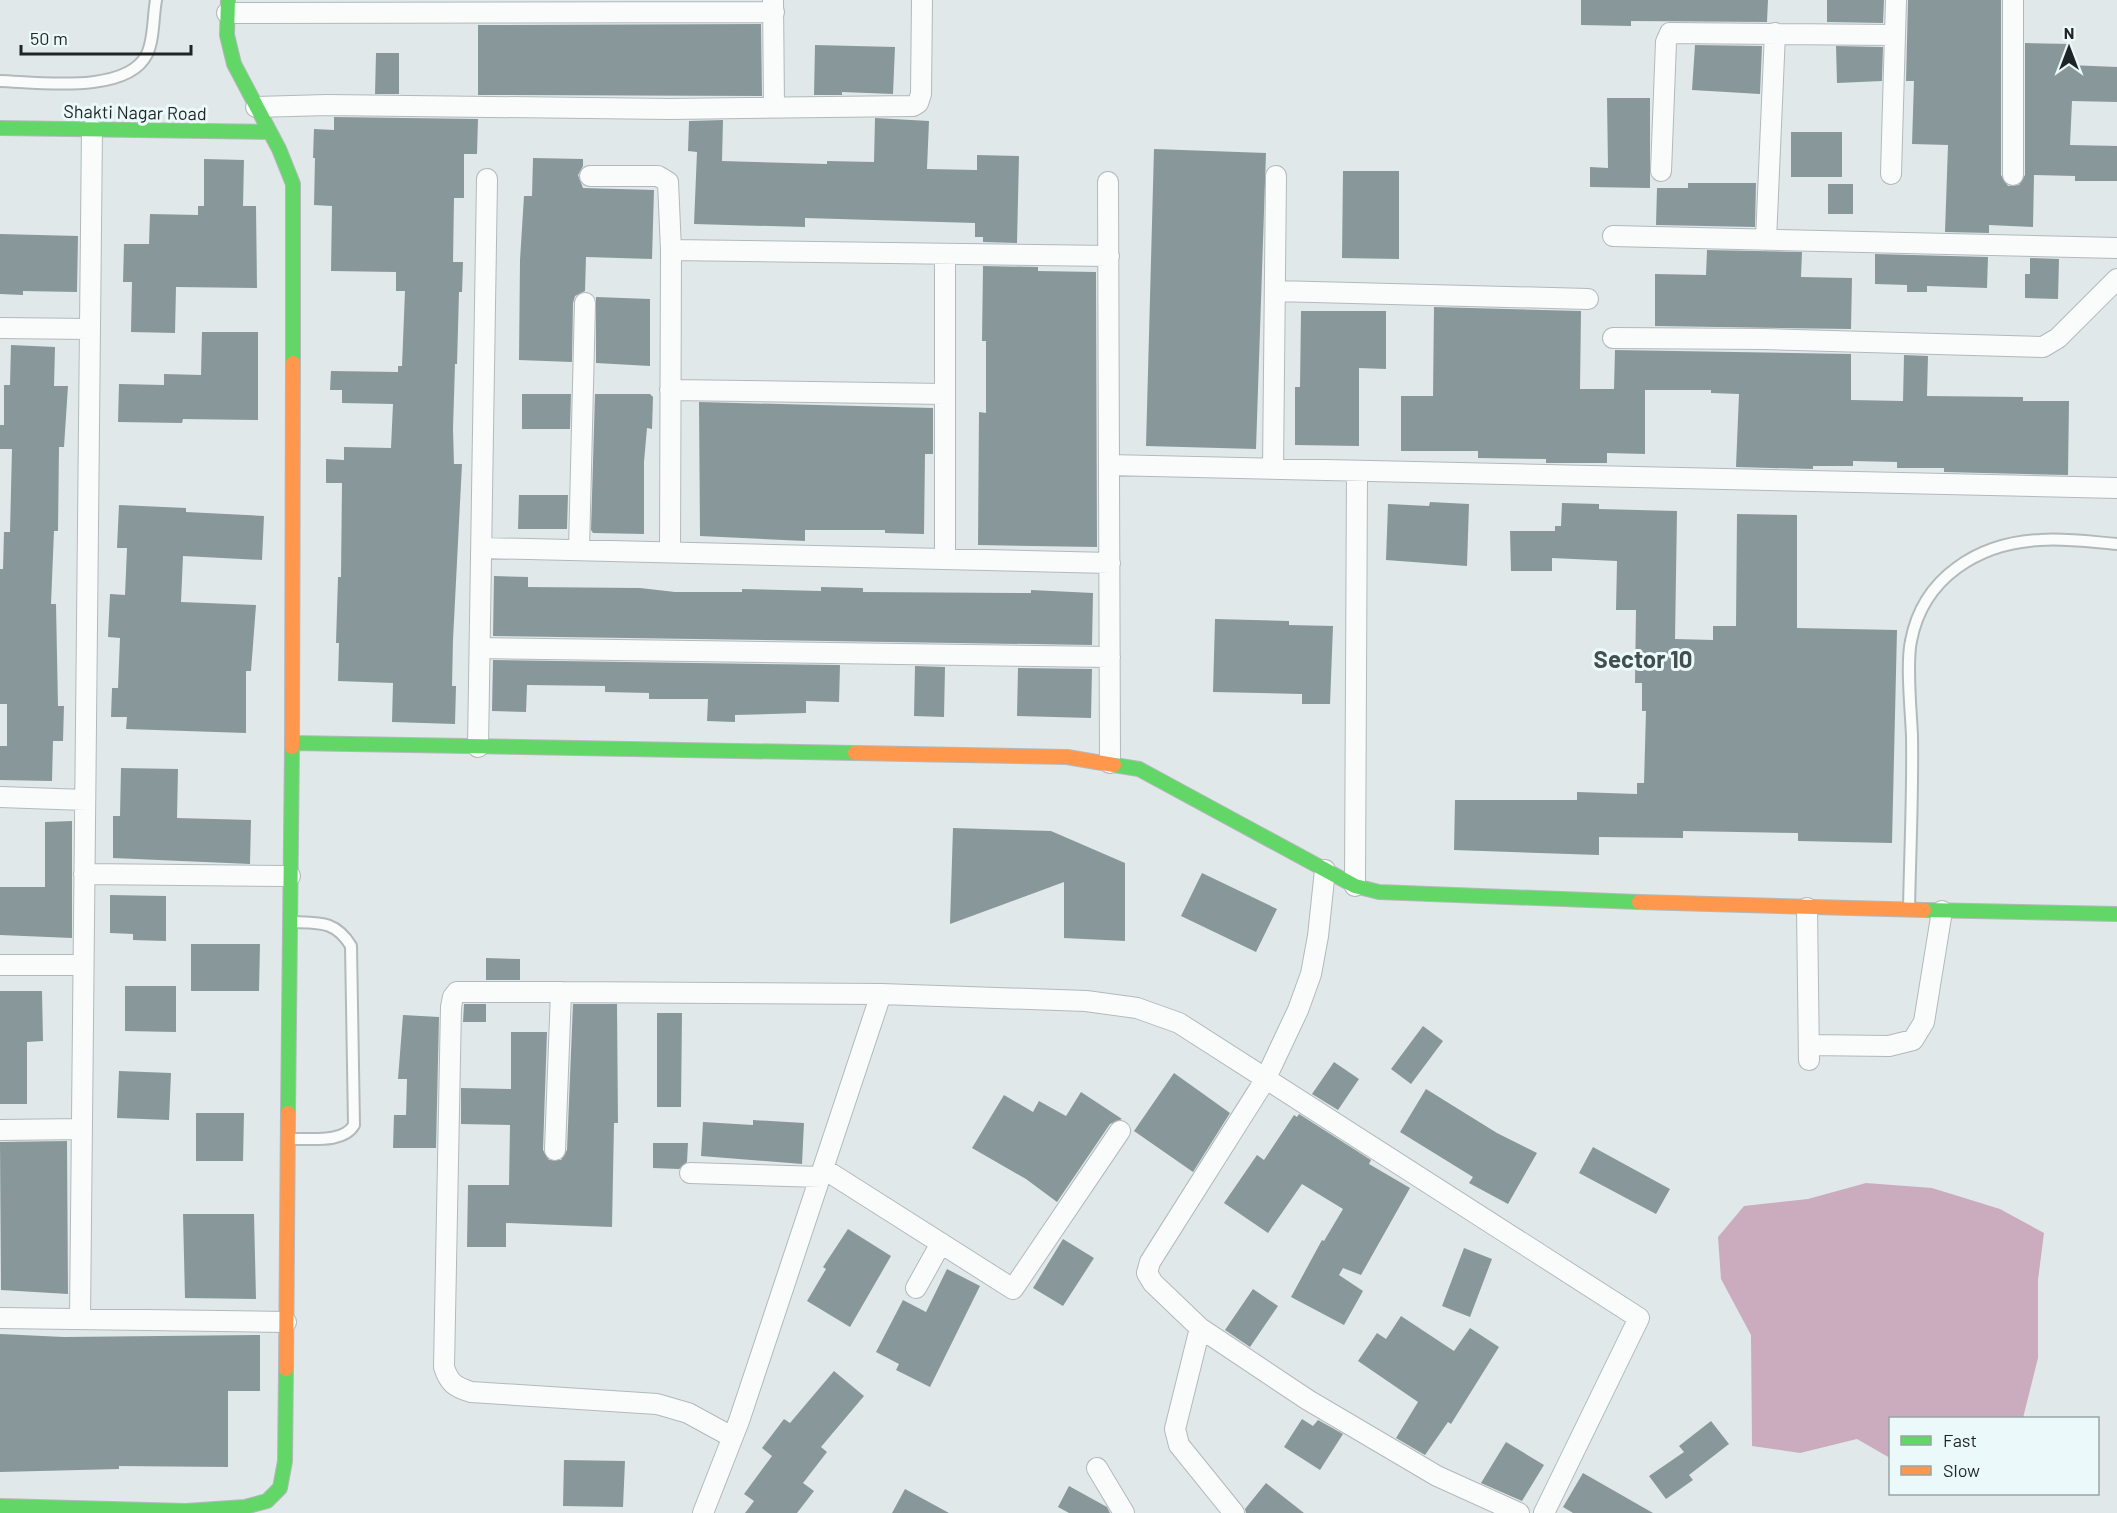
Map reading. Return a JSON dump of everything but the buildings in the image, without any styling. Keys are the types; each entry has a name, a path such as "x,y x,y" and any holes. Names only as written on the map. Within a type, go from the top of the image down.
{"street":[{"path":"256,107 327,105 669,110 774,106 904,108 918,103 922,0"},
{"path":"1892,174 1896,0"},
{"path":"2013,0 2013,175"},
{"path":"0,1506 186,1512 245,1508 267,1501 280,1488 285,1461 292,742 293,184 287,165 256,107 228,45 228,7 773,6 774,106"},
{"path":"1661,171 1666,42 1670,33 1895,35"},
{"path":"1766,240 1775,33"},
{"name":"Shakti Nagar Road","path":"0,128 270,132"},
{"path":"80,1319 92,129"},
{"path":"590,177 663,178 669,189 671,250 670,552"},
{"path":"1273,469 1276,177"},
{"path":"478,747 487,180"},
{"path":"1108,182 1110,763"},
{"path":"1613,236 2117,248"},
{"path":"671,250 1109,256"},
{"path":"945,254 945,559"},
{"path":"1613,338 1764,339 2043,347 2072,326 2117,279"},
{"path":"1275,291 1587,299"},
{"path":"579,550 585,303"},
{"path":"0,328 90,329"},
{"path":"670,390 945,394"},
{"path":"1109,465 2117,488"},
{"path":"1355,886 1358,471"},
{"path":"482,548 1110,563"},
{"path":"480,648 1110,657"},
{"path":"292,742 1056,757 1139,769 1355,886 1379,892 1807,908 2117,914"},
{"path":"0,798 85,800"},
{"path":"1325,870 1311,974 1299,1010 1265,1080 1150,1262 1147,1273 1154,1283 1200,1328 1308,1400 1427,1470 1519,1513"},
{"path":"84,874 290,876"},
{"path":"1807,908 1809,1052 1889,1046 1913,1040 1924,1022 1942,911"},
{"path":"0,965 83,965"},
{"path":"732,1437 688,1413 657,1404 471,1392 455,1387 448,1379 444,1367 453,997 465,990 881,993 1086,1001 1137,1008 1179,1023 1639,1318 1544,1513"},
{"path":"555,1150 561,992"},
{"path":"703,1513 732,1437 823,1173 881,993"},
{"path":"0,1130 82,1130"},
{"path":"690,1173 823,1173 1013,1289 1120,1131"},
{"path":"916,1288 941,1243"},
{"path":"0,1318 286,1322"},
{"path":"1200,1328 1175,1429 1179,1445 1234,1513"},
{"path":"1097,1468 1124,1513"}],"lane":[{"path":"0,81 75,84 113,78 132,71 148,52 156,0"},
{"path":"1909,910 1912,770 1910,641 1923,605 1942,579 1960,563 2002,545 2040,540 2117,544"},
{"path":"288,1139 341,1137 350,1133 354,1125 351,946 343,933 326,923 290,922"}],"shaded area":[{"path":"1866,1183 1932,1188 2000,1209 2044,1233 2038,1280 2038,1358 2023,1417 1889,1417 1889,1457 1857,1439 1800,1453 1752,1446 1751,1335 1721,1279 1718,1237 1744,1206 1808,1199"}],"traffic: fast":[{"path":"228,0 227,35 234,64 279,149 293,184 293,363"},
{"path":"0,128 270,132"},
{"path":"292,743 855,753"},
{"path":"288,1113 292,747"},
{"path":"1114,765 1139,769 1355,886 1379,892 1639,902"},
{"path":"1924,910 2117,914"},
{"path":"0,1506 186,1511 245,1507 267,1501 280,1488 285,1461 286,1369"}],"traffic: slow":[{"path":"292,747 293,363"},
{"path":"855,753 1067,757 1114,765"},
{"path":"1639,902 1924,910"},
{"path":"286,1369 288,1113"}],"district":[{"name":"Sector 10","path":"1643,658"}]}
